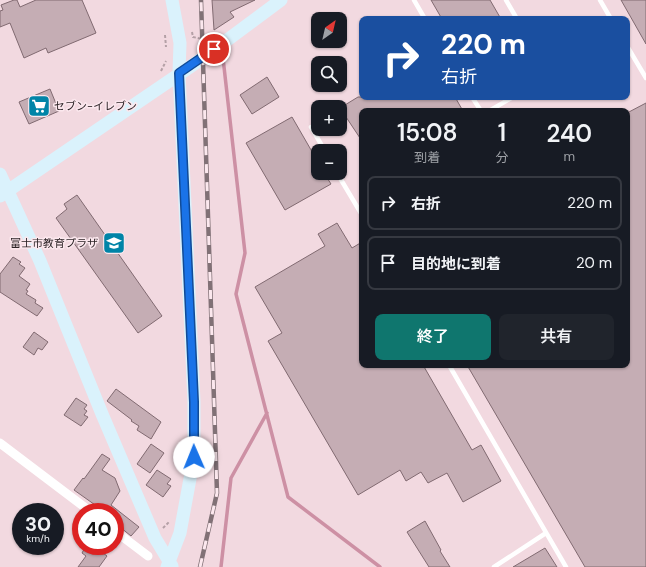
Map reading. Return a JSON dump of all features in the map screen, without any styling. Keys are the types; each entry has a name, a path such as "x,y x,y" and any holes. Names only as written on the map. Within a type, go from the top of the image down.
{"street":[{"path":"170,565 180,533 194,457 193,394 179,73 180,43 172,0"},
{"path":"4,194 203,58 281,0"},
{"path":"0,174 4,194 40,261 102,414 152,530 170,565"},
{"path":"0,443 79,503"},
{"path":"124,538 148,556"}],"lane":[{"path":"414,0 423,16"},
{"path":"506,0 515,16"},
{"path":"600,0 609,16"},
{"path":"630,51 646,78"},
{"path":"495,108 508,100"},
{"path":"342,180 359,210"},
{"path":"451,368 566,567"},
{"path":"494,567 546,532"}],"path":[{"path":"191,29 193,37 212,37"},
{"path":"165,34 167,50"},
{"path":"162,71 168,58"}],"building":[{"path":"17,0 20,7 36,0 82,0 96,33 48,53 46,48 24,58 10,23 0,27 0,11 3,10 1,5"},
{"path":"212,0 255,0 230,12 234,17 214,30"},
{"path":"431,0 490,0 499,16 440,16"},
{"path":"621,0 646,0 646,44"},
{"path":"267,77 279,97 252,114 240,95"},
{"name":"セブン-イレブン","path":"50,89 59,111 29,124 19,102"},
{"path":"358,97 359,100 457,100 461,108 359,108 359,136 347,118 347,104"},
{"path":"646,103 646,567 585,567 469,368 630,368 630,111"},
{"path":"292,117 311,150 311,180 328,180 331,184 285,210 246,143"},
{"path":"77,195 162,316 138,333 56,218 67,209 64,204"},
{"path":"337,223 352,248 359,244 359,368 425,368 472,450 481,445 501,481 463,502 447,473 428,483 421,472 406,481 400,470 358,495 268,341 282,333 255,287 325,246 318,234"},
{"path":"13,257 21,262 19,264 25,268 19,276 30,284 26,290 28,291 26,294 36,300 35,303 43,308 37,316 0,292 0,274"},
{"path":"34,332 48,342 42,350 38,348 34,355 23,347"},
{"path":"116,389 161,422 151,439 137,430 139,426 107,401"},
{"path":"76,398 87,405 84,409 87,411 84,415 88,417 81,426 64,415"},
{"path":"151,444 164,453 150,473 137,464"},
{"path":"102,454 110,459 102,470 115,478 120,491 112,503 92,503 74,490 83,478 84,479"},
{"path":"157,470 171,479 167,484 171,486 163,497 146,485"},
{"path":"124,515 139,527 131,536 124,530"},
{"path":"425,521 450,567 429,567 407,532"},
{"path":"545,548 557,567 513,567"},
{"path":"85,555 107,556 99,567 78,567 86,556"}],"waterway":[{"path":"223,58 245,253 236,294 288,497 380,567"},
{"path":"221,567 231,478 267,413"}],"railway":[{"path":"200,567 217,493 201,0"}],"place":[{"name":"セブン-イレブン","path":"39,106"},
{"name":"富士市教育プラザ","path":"114,243"}],"route":[{"path":"194,457 194,402 179,73 203,58 214,49"}]}
